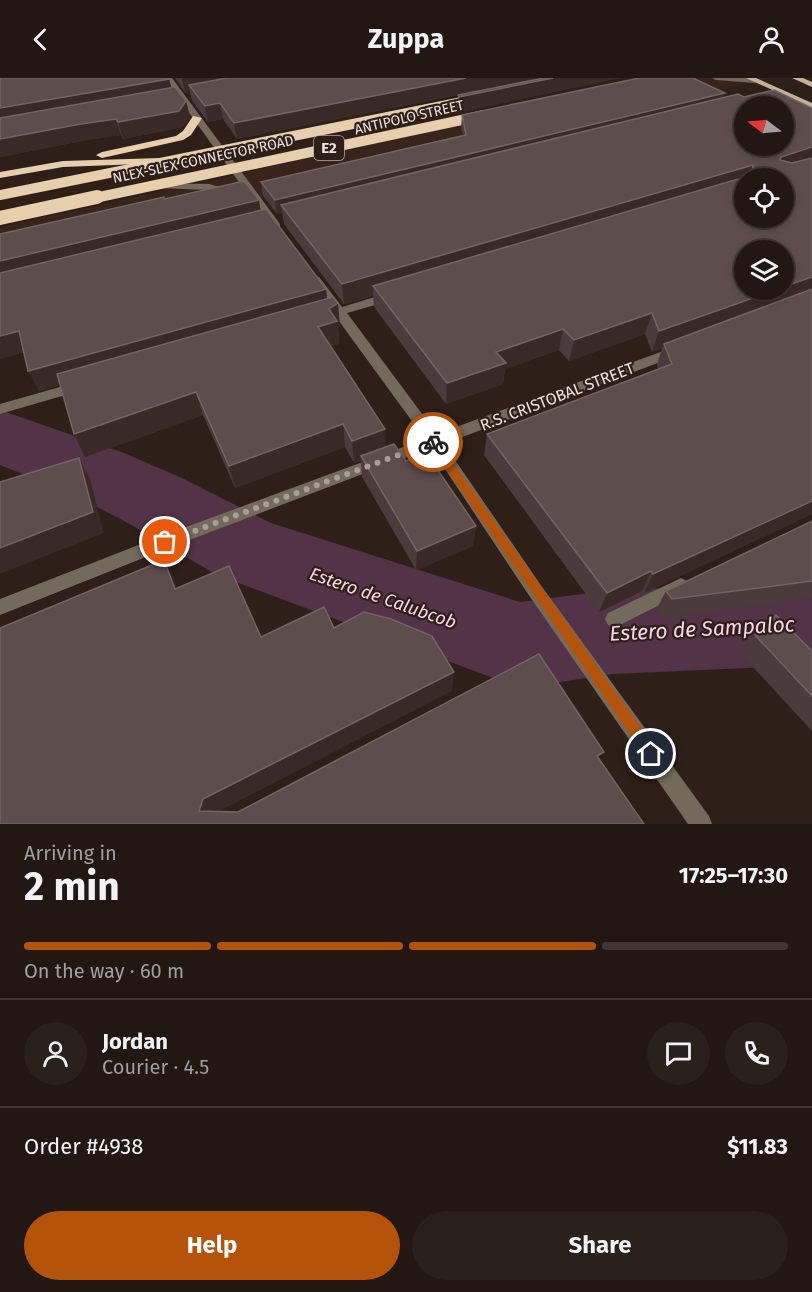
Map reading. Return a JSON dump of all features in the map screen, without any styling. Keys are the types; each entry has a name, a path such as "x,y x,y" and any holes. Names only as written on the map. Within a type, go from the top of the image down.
{"highway":[{"name":"NLEX-SLEX CONNECTOR ROAD","path":"0,195 498,94"},
{"name":"NLEX-SLEX CONNECTOR ROAD","path":"0,220 498,112"},
{"path":"0,175 179,138 187,133 197,118"},
{"path":"42,166 163,161 222,151"}],"main road":[{"path":"796,78 812,85"},
{"path":"753,79 812,106"}],"street":[{"path":"168,78 286,239"},
{"path":"716,78 753,79"},
{"name":"ANTIPOLO STREET","path":"222,151 498,94"},
{"path":"778,96 785,94"},
{"name":"ANTIPOLO STREET","path":"0,220 498,112"},
{"path":"160,186 209,188 255,196"},
{"path":"306,266 435,442 534,589 701,824"},
{"path":"317,318 407,291"},
{"name":"R.S. CRISTOBAL STREET","path":"0,607 165,542 690,345"},
{"path":"0,409 91,383"},
{"path":"614,619 697,578"}],"shaded area":[{"path":"668,78 769,78 0,261 0,227"}],"building":[{"path":"0,78 169,78 169,79 0,108"},
{"path":"227,78 466,78 234,123 220,103 205,106 189,85"},
{"path":"553,78 459,97 458,95"},
{"path":"639,78 693,78 725,93 275,200 261,182 466,135 462,115"},
{"path":"175,87 186,101 179,111 118,122 116,119 81,124 0,139 0,118"},
{"path":"774,90 787,96 748,96"},
{"path":"738,94 742,96 734,96 734,156 784,156 780,160 792,163 812,158 812,277 794,283 794,240 734,240 734,300 747,300 659,331 652,313 574,340 563,329 496,352 506,363 447,383 373,286 734,180 734,228 794,228 794,168 753,168 753,165 734,168 734,171 342,284 281,205"},
{"path":"794,99 812,108 812,147 794,153"},
{"path":"244,181 259,200 0,261 0,234"},
{"path":"266,209 326,289 28,371 19,331 0,336 0,273"},
{"path":"812,289 812,501 653,574 651,571 607,593 487,434 672,364 664,344 782,300 794,300 794,296"},
{"path":"333,297 338,303 329,309 337,321 318,327 385,429 352,441 343,424 229,466 196,392 74,434 57,374"},
{"path":"394,444 406,461 417,457 429,457 476,526 417,551 361,456"},
{"path":"79,458 93,512 0,548 0,482"},
{"path":"812,521 812,581 672,599 666,591"},
{"path":"164,560 175,589 229,566 261,637 324,607 334,628 364,612 391,619 432,636 454,672 203,799 199,811 238,812 539,654 604,752 597,756 644,824 0,824 0,628"},
{"path":"776,615 812,651 812,696 755,635"}],"waterway":[{"name":"Estero de Calubcob","path":"0,436 97,473 154,500 246,550 520,645 613,632 812,624"}],"way so far":[{"path":"165,542 433,442"}],"route":[{"path":"433,442 651,754"}],"water label":[{"name":"Estero de Sampaloc","path":"702,629"}]}
